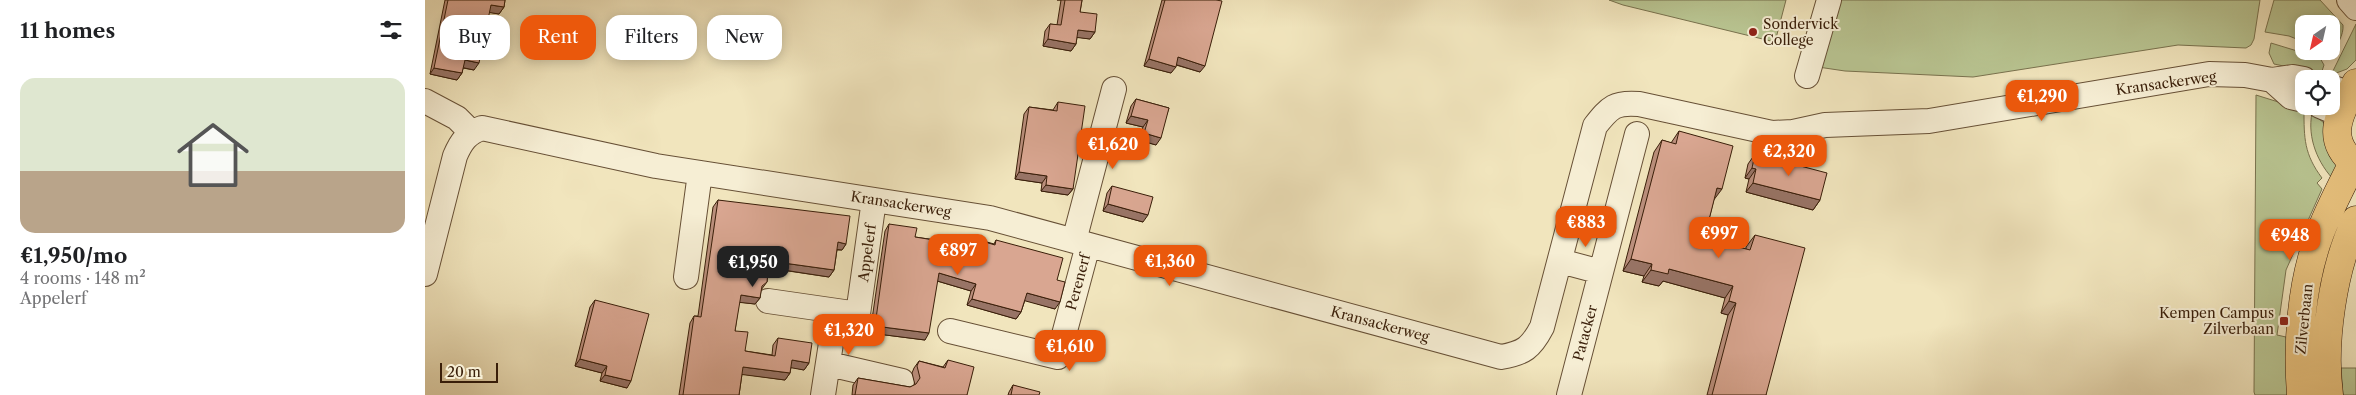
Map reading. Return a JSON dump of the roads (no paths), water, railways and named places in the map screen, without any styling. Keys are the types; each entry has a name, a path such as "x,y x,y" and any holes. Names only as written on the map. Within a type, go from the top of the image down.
{"main road":[{"path":"2338,115 2338,142 2355,164"},
{"name":"Zilverbaan","path":"2301,395 2301,324 2312,258 2328,212 2355,164"},
{"name":"Zilverbaan","path":"2329,395 2329,330 2341,264 2356,220"}],"street":[{"path":"1807,76 1829,0"},
{"path":"2349,0 2356,8"},
{"name":"Kransackerweg","path":"471,132 481,128 656,166 990,218 1501,357 1518,354 1534,343 1542,327 1595,126 1606,112 1623,102 1772,133 1793,132 1825,125 1929,121 2209,74 2245,75 2273,80 2295,77"},
{"path":"2273,80 2291,97 2295,98"},
{"path":"1081,243 1114,89"},
{"path":"425,101 457,118 471,132 461,142 455,156 425,274"},
{"name":"Patacker","path":"1569,395 1637,134"},
{"path":"686,277 700,173"},
{"name":"Appelerf","path":"768,301 858,314 874,200"},
{"name":"Perenerf","path":"950,331 1058,357 1081,243"},
{"path":"1560,261 1601,272"},
{"path":"823,395 836,311"},
{"path":"829,364 902,381"}],"place":[{"name":"Sondervick College","path":"1753,32"},
{"name":"Kempen Campus Zilverbaan","path":"2284,321"}]}
